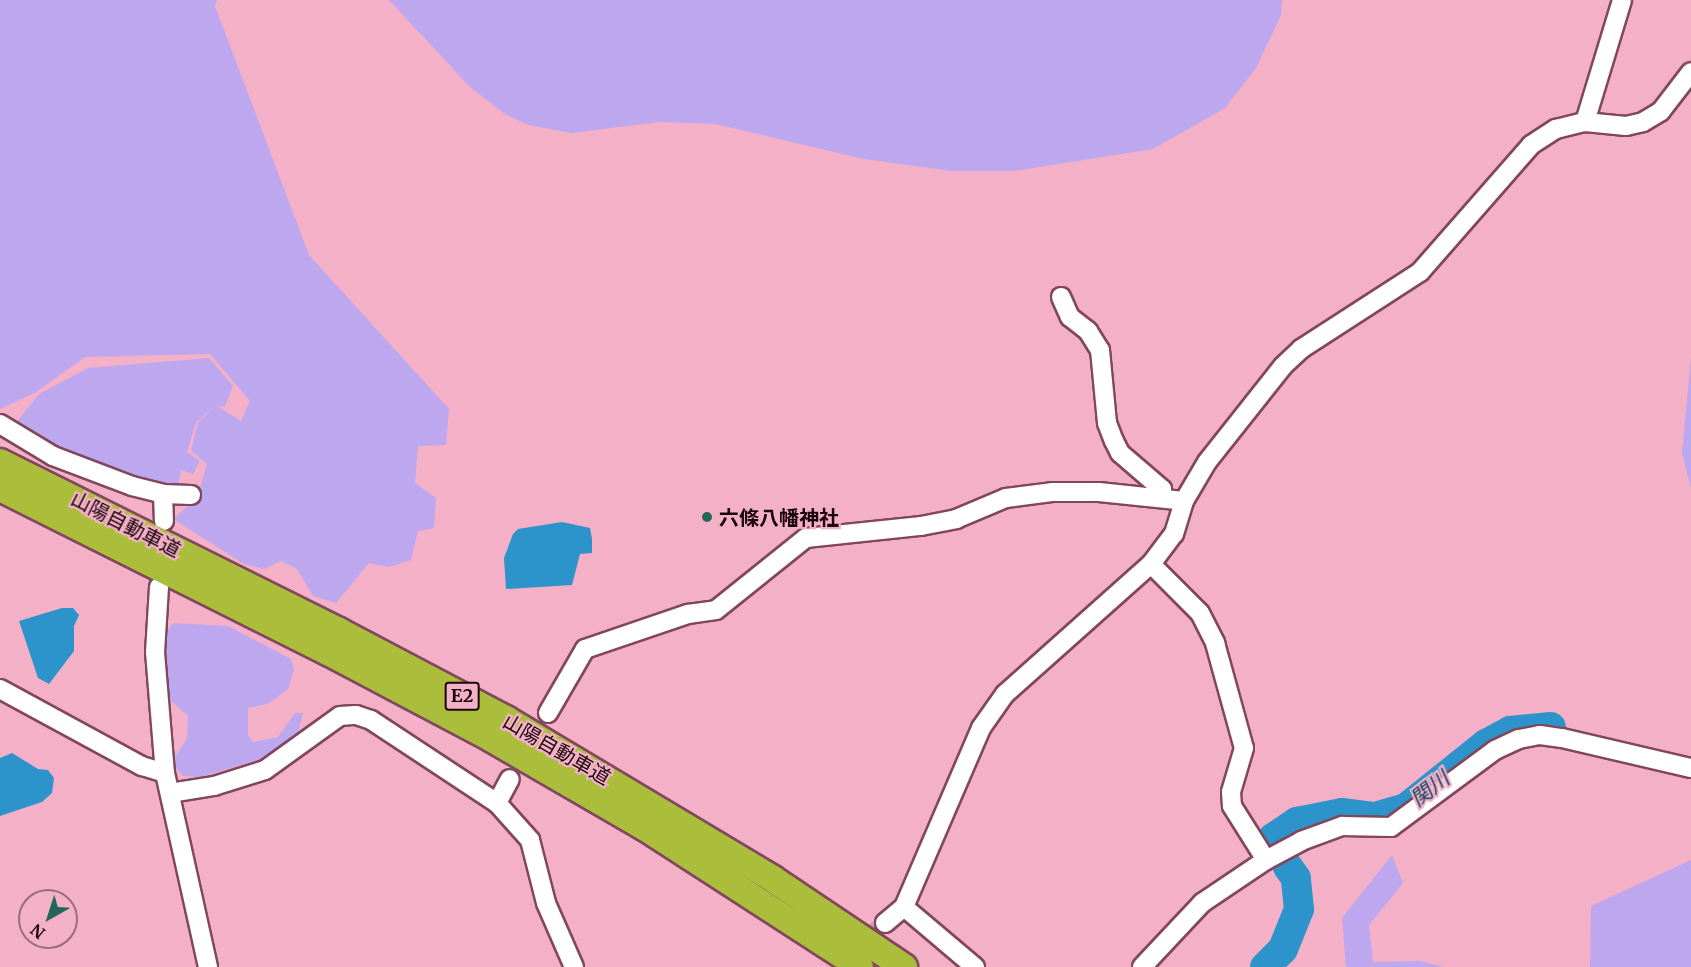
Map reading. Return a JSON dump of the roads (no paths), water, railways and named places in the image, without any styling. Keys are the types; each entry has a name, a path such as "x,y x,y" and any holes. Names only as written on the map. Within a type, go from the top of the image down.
{"highway":[{"name":"山陽自動車道","path":"0,462 339,631 506,719 773,879 904,967"},
{"name":"山陽自動車道","path":"0,488 328,652 492,739 644,826 860,967"}],"street":[{"path":"1585,122 1622,0"},
{"path":"885,923 904,907 981,728 1005,694 1151,564 1174,534 1184,501 1207,462 1282,366 1301,349 1420,272 1531,145 1556,129 1585,122 1626,126 1643,122 1661,111 1691,72"},
{"path":"1061,297 1070,317 1088,331 1100,350 1107,423 1120,453 1162,489 1162,496"},
{"path":"0,424 53,456 163,494 190,495"},
{"path":"548,713 585,650 688,614 716,610 806,538 921,526 956,519 1006,498 1052,492 1162,496 1184,501"},
{"path":"163,494 164,521"},
{"path":"1151,564 1200,613 1215,643 1244,748 1232,806 1266,860"},
{"path":"159,587 155,652 165,773 208,967"},
{"path":"0,689 142,766 165,773"},
{"path":"170,793 214,786 265,770 340,716 356,715 371,720 498,803 530,840 546,903 574,967"},
{"path":"1142,967 1202,903 1266,860 1301,841 1342,826 1391,827 1495,750 1519,739 1540,735 1562,738 1691,768"},
{"path":"498,803 510,779"},
{"path":"904,907 975,967"}],"water":[{"path":"562,522 590,528 592,539 592,553 580,554 572,585 506,589 504,558 513,534 518,529"},
{"path":"62,608 73,608 79,615 74,626 74,651 49,684 38,678 19,621"},
{"path":"12,753 38,769 48,770 54,778 52,793 42,802 0,816 0,758"}],"waterway":[{"name":"関川","path":"1274,845 1273,838 1297,822 1342,813 1375,817 1406,808 1486,744 1510,731 1551,727"},
{"name":"関川","path":"1265,967 1283,949 1299,909 1296,878 1288,867"}],"tunnel":[{"path":"833,967 885,923"}],"place":[{"name":"六條八幡神社","path":"707,517"}]}
